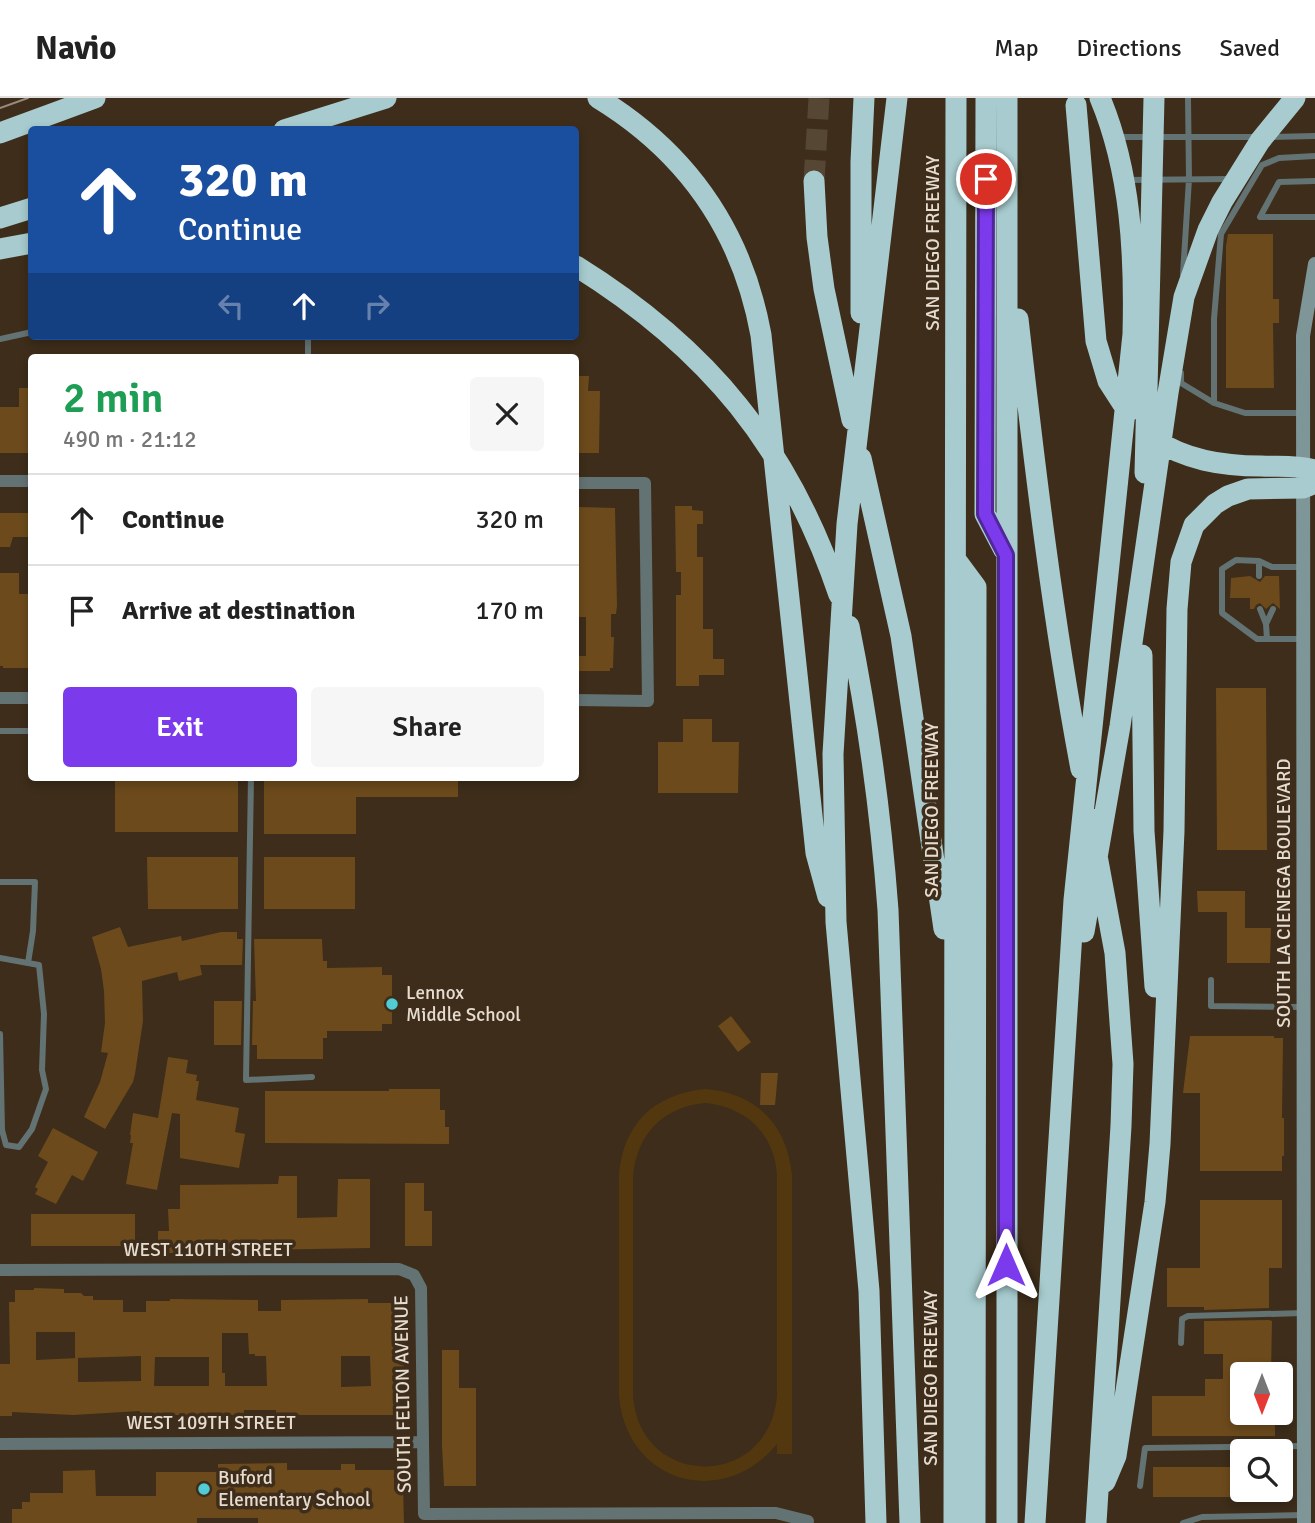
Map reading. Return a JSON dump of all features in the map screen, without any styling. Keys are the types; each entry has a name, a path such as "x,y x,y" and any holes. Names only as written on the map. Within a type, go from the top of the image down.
{"highway":[{"path":"0,133 95,98"},
{"path":"297,126 386,98"},
{"path":"597,98 639,125 666,149 708,200 741,261 756,308 790,596 816,853 836,922"},
{"path":"861,399 861,162 864,98"},
{"path":"876,1523 869,1292 836,922 834,754 848,524 861,399 891,171 897,98"},
{"name":"SAN DIEGO FREEWAY","path":"954,1523 956,98"},
{"path":"986,98 985,514 1006,555"},
{"path":"1007,98 1007,1523"},
{"path":"1035,1523 1074,900 1133,334 1134,274 1128,213 1115,146 1100,98"},
{"path":"1154,98 1141,704 1144,831 1162,1083"},
{"path":"1063,1047 1120,726 1184,297 1208,230 1222,202 1260,141 1296,98"},
{"path":"1076,104 1096,341 1108,381 1121,402 1144,433 1180,454 1220,465 1309,477"},
{"path":"814,181 817,237 824,289 901,636 954,995"},
{"path":"0,218 28,209"},
{"path":"1006,216 1043,538 1061,665 1115,953 1120,1008 1123,1064 1121,1126 1096,1523"},
{"path":"0,249 28,244"},
{"path":"579,268 637,306 701,361 758,429 801,502 820,541 849,622 867,721 888,910 910,1523"},
{"path":"1099,1497 1116,1456 1155,1202 1174,831 1176,634 1181,562 1194,524 1215,504 1248,489 1309,477"},
{"path":"956,560 976,587 975,1523"},
{"path":"986,1523 986,1429 1006,1402"}],"main road":[{"name":"SOUTH LA CIENEGA BOULEVARD","path":"1304,1519 1304,1313 1309,1229 1304,1007 1309,917 1303,568 1309,477 1303,413 1303,336 1315,264"}],"street":[{"path":"0,481 28,481"},
{"path":"579,483 645,483 648,701 579,700"},
{"path":"0,698 28,698"},
{"name":"WEST 110TH STREET","path":"0,1270 399,1269 414,1275"},
{"name":"SOUTH FELTON AVENUE","path":"414,1275 421,1288 424,1514 645,1518"},
{"name":"WEST 109TH STREET","path":"0,1444 423,1442"},
{"path":"645,1518 776,1513 808,1522"}],"lane":[{"path":"1188,98 1189,179 1183,267 1181,383 1214,403 1245,413 1303,413"},
{"path":"1124,137 1315,136"},
{"path":"1214,403 1214,319 1221,234 1262,165 1279,158 1315,156"},
{"path":"1126,180 1229,178"},
{"path":"1315,181 1279,181 1260,217 1315,217"},
{"path":"0,339 28,333"},
{"path":"1303,568 1272,568 1259,561 1236,560 1222,569 1222,613 1256,639 1303,639"},
{"path":"1259,561 1259,576"},
{"path":"1272,568 1272,576"},
{"path":"1260,609 1266,624 1267,639"},
{"path":"1266,624 1273,609"},
{"path":"0,731 28,731"},
{"path":"251,781 246,1080 313,1077"},
{"path":"0,882 35,882 33,931 28,963"},
{"path":"0,958 39,965 44,1014 42,1070 46,1089 32,1129 19,1147 6,1145 2,1130 0,1034"},
{"path":"1211,980 1211,1006 1304,1007"},
{"path":"1181,1343 1182,1319 1188,1316 1304,1313"},
{"path":"1140,1486 1145,1448 1304,1446"},
{"path":"1183,1523 1202,1517 1304,1519"}],"shaded area":[{"path":"705,1089 723,1092 739,1097 766,1114 783,1141 792,1175 792,1454 777,1454 777,1444 755,1465 730,1477 705,1481 680,1477 658,1467 639,1449 626,1426 619,1396 619,1175 622,1157 627,1141 644,1115 656,1105 687,1092","holes":["705,1103 745,1116 755,1125 764,1135 775,1160 777,1395 769,1426 753,1448 730,1462 705,1466 680,1462 657,1449 641,1427 633,1396 633,1176 640,1147 655,1125 677,1110 690,1106"]}],"building":[{"path":"1228,234 1273,234 1273,299 1279,299 1279,323 1273,323 1274,388 1226,388"},
{"path":"579,376 589,376 588,391 600,391 599,453 579,453"},
{"path":"19,388 28,388 28,453 0,453 0,407 19,407"},
{"path":"675,506 692,506 692,510 703,511 703,524 697,524 697,557 703,557 703,629 713,629 713,659 724,659 724,675 699,675 699,686 676,686 676,595 681,595 681,572 676,572"},
{"path":"579,507 615,508 617,606 616,614 611,614 611,637 614,637 613,668 610,668 610,671 579,671 579,656 586,656 586,617 579,617"},
{"path":"0,513 28,513 28,537 13,537 10,547 0,547"},
{"path":"0,573 19,573 19,594 28,594 28,668 0,666"},
{"path":"1250,576 1260,582 1265,576 1279,576 1280,609 1273,603 1266,609 1260,603 1250,609 1250,598 1230,598 1231,578"},
{"path":"1216,688 1266,688 1267,850 1217,850"},
{"path":"683,719 712,719 712,742 739,742 738,793 658,793 658,742 683,742"},
{"path":"115,781 238,781 238,832 115,832"},
{"path":"264,781 458,781 458,797 356,797 356,834 264,834"},
{"path":"147,857 238,857 238,909 148,909"},
{"path":"264,857 355,857 355,909 264,909"},
{"path":"1197,891 1245,891 1245,928 1271,928 1270,963 1227,963 1227,912 1198,912"},
{"path":"120,927 128,947 181,936 182,941 221,932 237,932 237,939 243,939 242,965 200,965 202,975 179,981 177,972 142,981 143,1021 133,1082 105,1129 84,1117 100,1082 108,1053 101,1052 105,1023 104,991 92,937"},
{"path":"254,939 322,939 323,961 327,961 327,968 382,967 382,975 392,975 392,1024 382,1024 382,1031 327,1031 327,1038 323,1038 323,1059 257,1059 257,1045 252,1045 253,1001 256,1001"},
{"path":"214,1001 242,1001 241,1045 214,1045"},
{"path":"731,1016 751,1042 738,1052 718,1026"},
{"path":"1190,1036 1283,1038 1282,1171 1200,1171 1200,1093 1183,1093"},
{"path":"168,1057 188,1060 186,1073 197,1075 196,1081 199,1081 196,1100 239,1108 235,1132 245,1134 239,1168 180,1158 180,1114 172,1113 157,1190 126,1184 133,1143 130,1143 130,1135 133,1113 158,1118"},
{"path":"761,1073 778,1073 775,1105 760,1105"},
{"path":"440,1089 440,1110 445,1110 449,1144 265,1143 265,1091"},
{"path":"53,1128 98,1152 83,1181 72,1175 56,1204 35,1194 38,1189 35,1187 48,1162 38,1156"},
{"path":"279,1176 297,1176 297,1218 337,1217 338,1179 370,1179 370,1248 256,1250 256,1253 158,1253 158,1231 169,1231 168,1209 180,1209 180,1185 278,1184"},
{"path":"405,1183 424,1183 424,1211 432,1211 432,1246 405,1246"},
{"path":"1200,1200 1282,1200 1282,1268 1269,1268 1269,1308 1204,1310 1204,1307 1167,1307 1167,1268 1200,1268"},
{"path":"31,1214 135,1214 135,1246 31,1246"},
{"path":"64,1289 64,1293 93,1296 93,1300 123,1300 123,1312 146,1312 146,1301 170,1299 258,1300 258,1311 281,1311 281,1300 368,1299 368,1303 404,1303 404,1341 407,1341 407,1356 404,1356 401,1415 286,1415 276,1414 276,1410 244,1410 244,1414 240,1415 158,1415 140,1414 140,1411 73,1415 12,1412 12,1416 0,1416 0,1364 10,1364 9,1302 15,1302 15,1290","holes":["36,1332 75,1332 75,1358 141,1356 141,1381 78,1382 78,1358 36,1360","222,1333 248,1333 249,1354 266,1356 267,1386 225,1386 225,1373 222,1373","341,1356 370,1356 371,1386 341,1387","155,1357 209,1357 209,1386 154,1386"]},
{"path":"1204,1321 1272,1321 1271,1362 1230,1362 1230,1425 1275,1425 1275,1436 1152,1436 1152,1396 1205,1396 1205,1379 1223,1379 1223,1354 1204,1354"},
{"path":"442,1350 459,1350 459,1388 476,1388 476,1486 444,1486"},
{"name":"Buford Elementary School","path":"287,1463 287,1470 341,1470 341,1464 355,1464 355,1470 394,1470 394,1486 403,1486 404,1523 258,1523 258,1518 197,1518 197,1523 12,1523 12,1509 22,1509 22,1502 30,1502 30,1493 63,1493 63,1471 95,1470 96,1496 156,1496 156,1472 218,1472 218,1464"},
{"path":"1153,1467 1230,1467 1230,1497 1153,1497"}],"tunnel":[{"path":"814,181 819,98"}],"tram line":[{"path":"0,108 28,98"}],"place":[{"name":"Lennox Middle School","path":"392,1004"},
{"name":"Buford Elementary School","path":"204,1489"}],"route":[{"path":"986,179 985,514 1006,555 1006,1265"}]}
